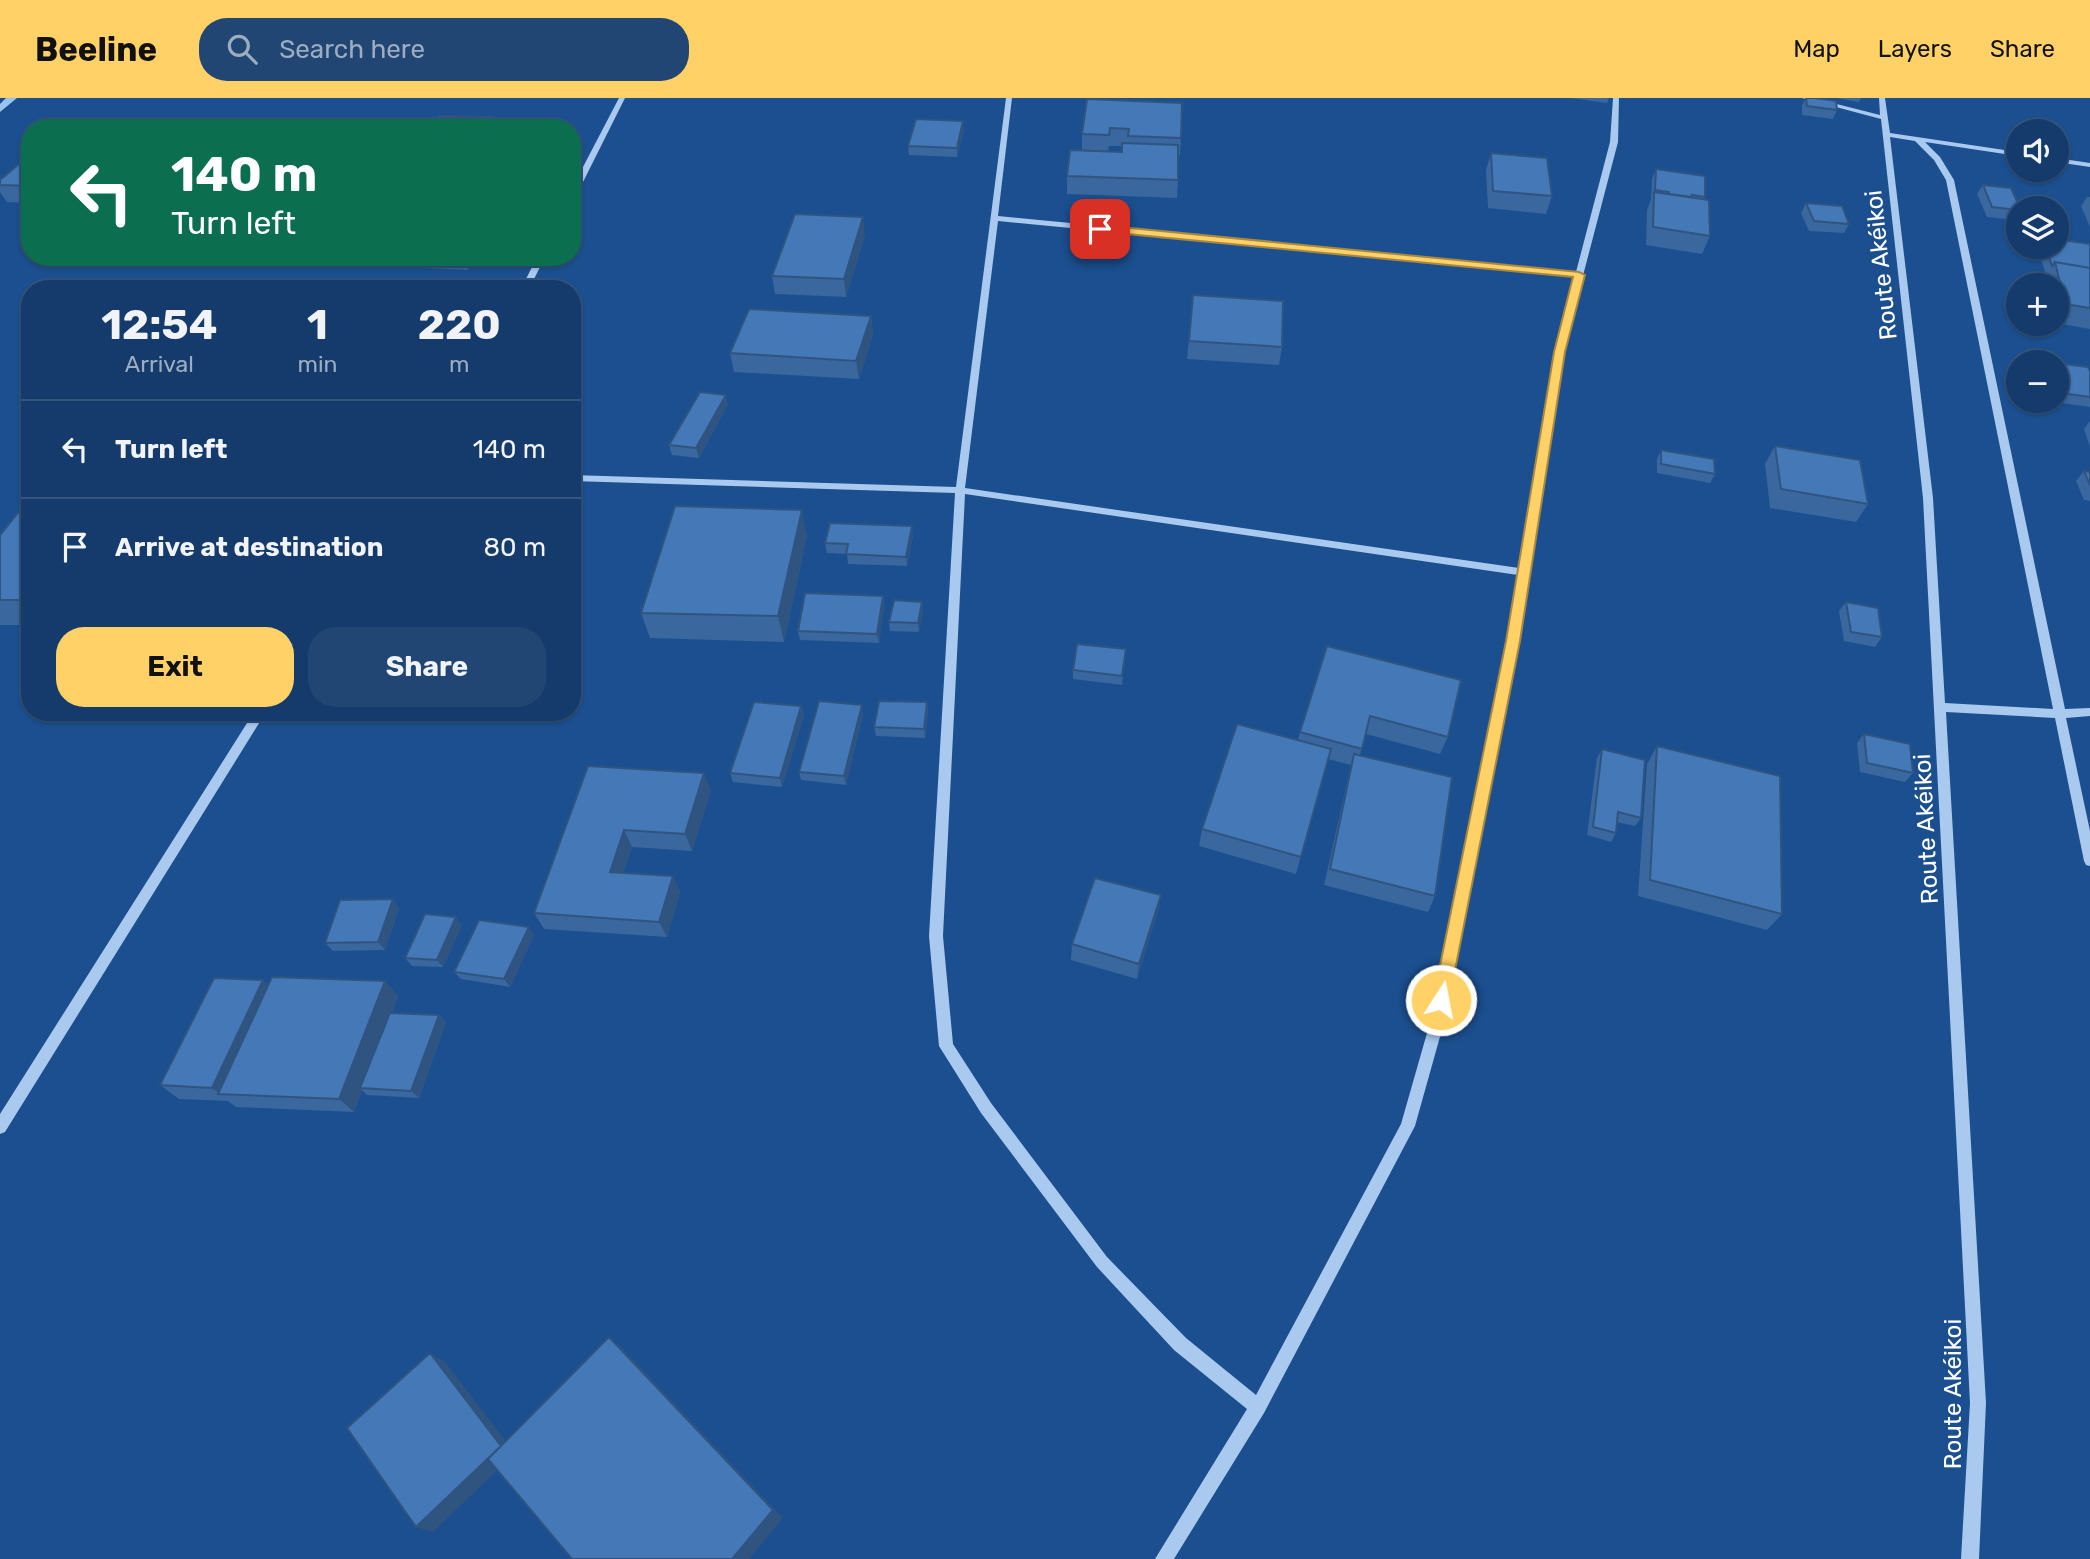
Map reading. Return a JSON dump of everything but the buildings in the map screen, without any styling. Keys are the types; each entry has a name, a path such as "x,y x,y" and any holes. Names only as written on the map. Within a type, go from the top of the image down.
{"street":[{"path":"581,178 622,98"},
{"path":"1009,98 960,490 936,936 946,1046 986,1108 1102,1262 1180,1344 1258,1407"},
{"path":"1164,1559 1258,1407 1408,1126 1436,1026 1513,641 1559,352 1614,142 1616,98"},
{"path":"1805,98 1885,118"},
{"name":"Route Akéikoi","path":"1882,98 1889,135 1928,498 1978,1403 1970,1559"},
{"path":"1889,135 2006,152"},
{"path":"1918,140 1937,159 1950,180 2090,862"},
{"path":"2069,162 2090,165"},
{"path":"994,218 1579,275"},
{"path":"581,478 960,490 1524,572"},
{"path":"1939,707 2059,714 2090,712"},
{"path":"0,1128 254,721"}],"waterway":[{"path":"0,109 12,98"}],"route":[{"path":"1100,229 1579,275 1559,352 1513,641 1441,1000"}]}
